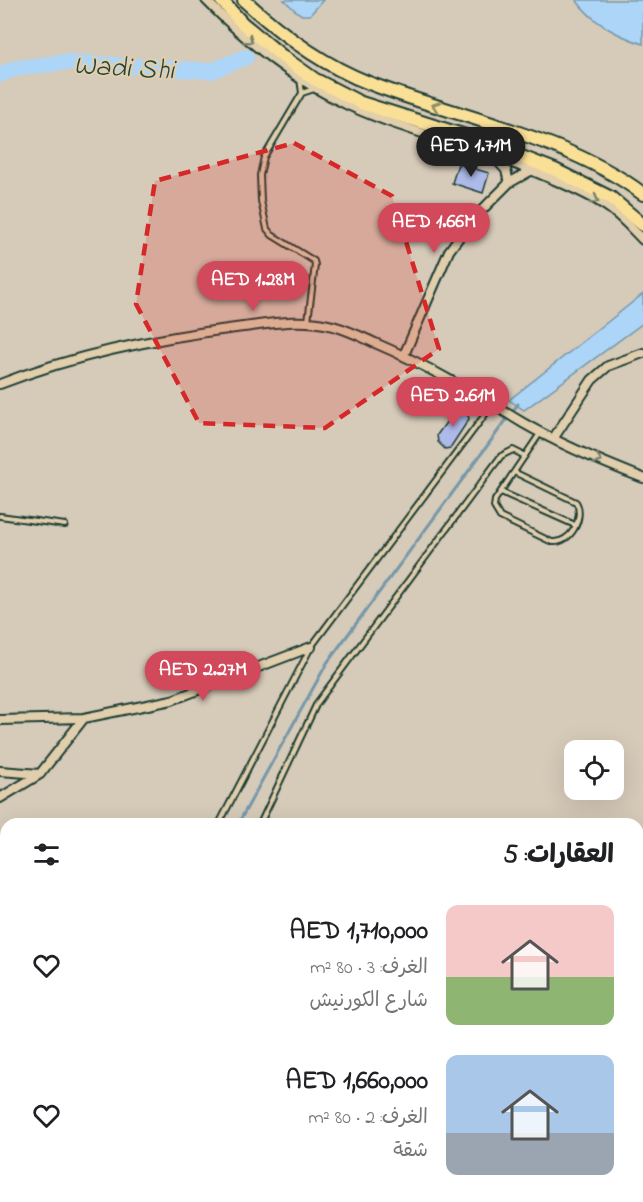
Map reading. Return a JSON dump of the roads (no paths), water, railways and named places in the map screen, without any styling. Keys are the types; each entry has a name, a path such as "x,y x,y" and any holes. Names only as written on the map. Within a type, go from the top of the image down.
{"main road":[{"path":"221,0 227,14 316,84 361,103 478,140 559,172 611,198 643,225"},
{"path":"244,0 272,25 328,64 368,83 563,150 624,180 643,194"},
{"path":"316,84 337,83 364,97 379,101 387,98 390,90"},
{"path":"421,122 430,135"},
{"path":"544,176 559,172"}],"street":[{"path":"206,0 227,14 249,41 299,78 316,84 365,112 532,170 575,188 606,206 643,240"},
{"path":"493,156 506,170 509,183"},
{"path":"404,355 449,251 471,221 509,183 532,170"},
{"path":"0,384 37,370 111,351 201,332 281,321 308,321 334,326 404,355 553,439 601,462 643,478"},
{"path":"553,439 592,380 608,366 643,353"},
{"path":"0,720 84,718 172,700 311,647"},
{"path":"0,798 40,774 84,718"},
{"path":"0,771 40,774"}],"lane":[{"path":"299,78 302,93"},
{"path":"308,321 314,261 278,240 267,229 260,184 264,158 302,93 316,84"},
{"path":"222,818 311,647 493,404"},
{"path":"514,472 576,502 579,511 575,525 566,539 552,542 497,514 494,503 514,472 541,432"},
{"path":"263,818 317,703 501,456 513,450 525,456"},
{"path":"501,492 575,525"},
{"path":"0,516 65,525"}],"water":[{"path":"284,0 323,0 310,15 302,15"},
{"path":"576,0 643,0 643,44 606,27"},
{"path":"643,294 643,323 524,410 509,400"}],"waterway":[{"name":"Wadi Shi","path":"0,75 13,69 64,62 211,71 246,57"},
{"path":"241,818 327,663 518,404"}]}
